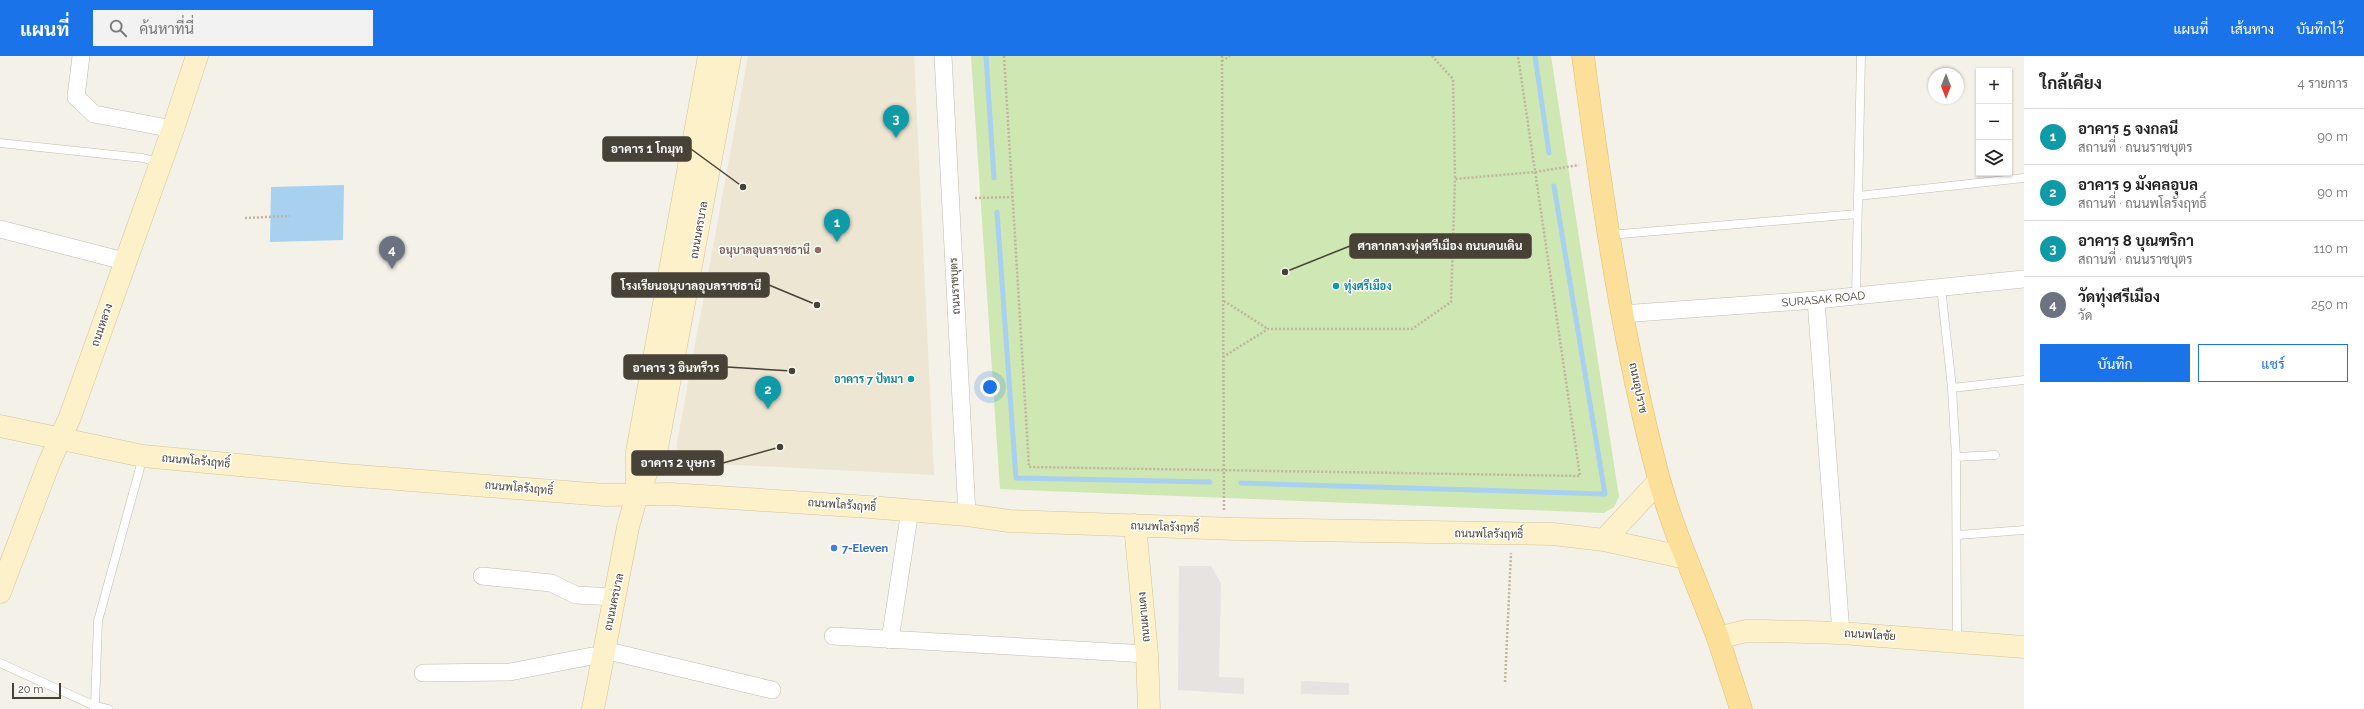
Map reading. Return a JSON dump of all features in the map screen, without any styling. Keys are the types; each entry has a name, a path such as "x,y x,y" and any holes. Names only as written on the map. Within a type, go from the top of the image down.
{"main road":[{"name":"ถนนอุปราช","path":"1582,56 1597,162 1622,314 1660,481 1686,558 1718,638 1741,709"}],"street":[{"path":"81,56 76,97 94,114 173,129"},
{"name":"ถนนหลวง","path":"0,592 60,440 161,163 197,56"},
{"name":"ถนนนครบาล","path":"690,224 709,56"},
{"name":"ถนนนครบาล","path":"593,709 603,654 637,495 636,452 730,56"},
{"name":"ถนนราชบุตร","path":"943,56 968,515"},
{"path":"0,229 124,261"},
{"name":"SURASAK ROAD","path":"1622,314 1816,300 2024,279"},
{"path":"1816,300 1841,633"},
{"name":"ถนนพโลรังฤทธิ์","path":"0,426 60,440 143,456 369,477 597,495 670,494 910,510 968,515 1010,521 1225,529 1553,534 1604,540 1686,558"},
{"path":"1604,540 1660,481"},
{"path":"890,640 910,510"},
{"name":"ถนนผาแดง","path":"1135,526 1147,654 1149,709"},
{"path":"482,576 551,583 576,595 615,596"},
{"name":"ถนนพโลชัย","path":"1718,638 1746,631 1841,633 1957,640 2024,647"},
{"path":"833,636 1147,654"},
{"path":"423,673 510,672 603,654 772,690"}],"lane":[{"path":"1856,296 1861,56"},
{"path":"0,143 143,158 161,163"},
{"path":"1858,196 2024,178"},
{"path":"1609,235 1857,214"},
{"path":"1941,287 1952,388 1956,457 1958,535 1957,640"},
{"path":"1952,388 2024,380"},
{"path":"1956,457 1995,455"},
{"path":"94,708 98,621 143,456"},
{"path":"1958,535 2024,530"},
{"path":"0,663 94,708 108,709"}],"path":[{"path":"1004,56 1029,467 1580,476 1518,56"},
{"path":"1222,56 1224,301 1223,470 1225,529"},
{"path":"1222,61 1230,56"},
{"path":"1223,357 1268,329 1412,329 1451,302 1455,179 1452,79 1432,56"},
{"path":"1455,179 1535,172 1597,162"},
{"path":"975,198 1013,197"},
{"path":"245,218 290,216"},
{"path":"1224,301 1268,329"},
{"path":"1505,682 1511,534"}],"shaded area":[{"name":"อนุบาลอุบลราชธานี","path":"748,56 914,56 934,475 676,462 677,443"},
{"path":"1179,566 1211,566 1221,583 1219,677 1244,678 1244,694 1178,690"},
{"path":"1301,681 1349,683 1349,695 1301,694"}],"green space":[{"path":"971,56 1551,56 1619,497 1614,507 1604,513 1000,489"}],"water":[{"path":"344,185 343,240 270,242 271,187"}],"waterway":[{"path":"986,56 994,178"},
{"path":"1535,56 1549,153"},
{"path":"1241,483 1605,494 1554,186"},
{"path":"997,212 1016,478 1210,482"}],"place":[{"name":"อาคาร 8 บุณฑริกา","path":"896,138"},
{"name":"อาคาร 1 โกมุท","path":"743,187"},
{"name":"อาคาร 5 จงกลนี","path":"837,242"},
{"name":"อนุบาลอุบลราชธานี","path":"818,250"},
{"name":"วัดทุ่งศรีเมือง","path":"392,269"},
{"name":"ศาลากลางทุ่งศรีเมือง ถนนคนเดิน","path":"1285,272"},
{"name":"ทุ่งศรีเมือง","path":"1336,286"},
{"name":"โรงเรียนอนุบาลอุบลราชธานี","path":"817,305"},
{"name":"อาคาร 3 อินทรีวร","path":"792,371"},
{"name":"อาคาร 7 ปัทมา","path":"911,379"},
{"name":"อาคาร 9 มังคลอุบล","path":"768,409"},
{"name":"อาคาร 2 บุษกร","path":"780,447"},
{"name":"7-Eleven","path":"834,548"}]}
